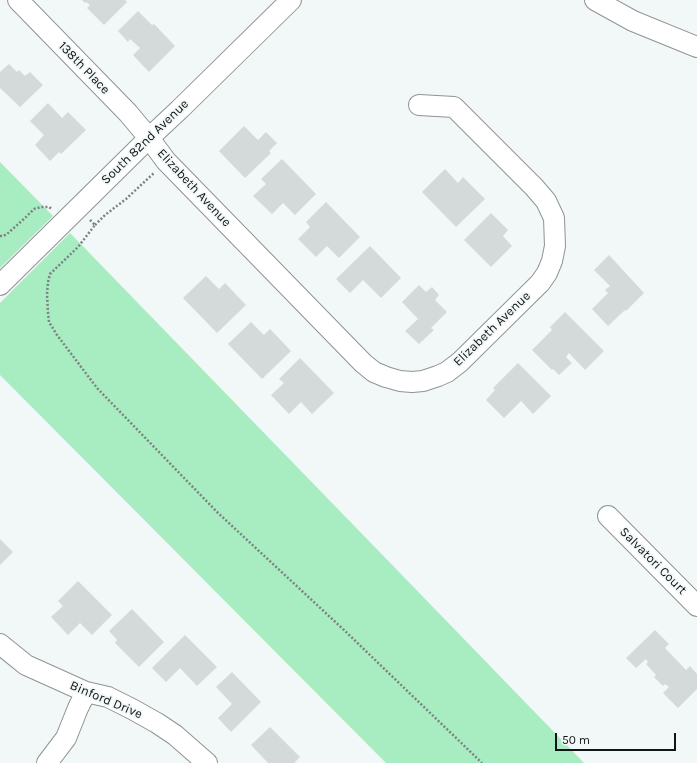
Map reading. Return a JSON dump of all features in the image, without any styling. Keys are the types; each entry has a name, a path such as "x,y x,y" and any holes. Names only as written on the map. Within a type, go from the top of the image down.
{"street":[{"name":"138th Place","path":"18,0 128,113 149,138"},
{"name":"South 82nd Avenue","path":"0,285 291,0"},
{"path":"595,0 634,21 697,47"},
{"name":"Elizabeth Avenue","path":"149,138 166,160 374,372 400,381 423,381 447,372 460,362 540,282 547,273 552,261 555,246 554,218 546,201 534,187 454,107 419,105"},
{"name":"Salvatori Court","path":"608,516 697,606"},
{"name":"Binford Drive","path":"0,644 26,665 86,692 108,698 157,723 175,735 207,763"},
{"path":"47,763 66,738 86,692"}],"path":[{"path":"166,160 126,199 95,225 78,247 50,274 47,294 49,322 97,388 217,512 339,625 482,763"},
{"path":"0,236 8,234 34,209 41,207 49,207 91,220 95,225"}],"green space":[{"path":"0,162 53,216 0,268"},
{"path":"70,233 584,763 386,763 0,375 0,303"}],"building":[{"path":"82,0 125,0 127,2 104,25 87,8 90,5"},
{"path":"138,11 152,25 154,24 175,46 149,72 133,55 140,48 130,39 128,42 118,31"},
{"path":"9,64 17,72 19,70 25,76 30,72 43,85 20,107 0,88 0,72"},
{"path":"48,103 62,118 68,112 86,130 61,154 59,152 50,161 35,145 44,135 30,121"},
{"path":"244,126 258,140 266,132 277,143 269,151 271,153 245,178 219,151"},
{"path":"282,159 316,194 295,215 283,203 272,214 253,196 266,184 261,179"},
{"path":"445,169 458,183 463,177 485,199 456,227 422,192"},
{"path":"326,202 360,237 339,258 327,246 316,257 298,239 310,227 306,222"},
{"path":"491,213 508,230 503,236 512,246 491,267 464,240"},
{"path":"370,246 401,278 381,298 363,280 350,293 336,279"},
{"path":"609,255 644,293 608,326 592,309 608,293 605,290 610,286 594,270"},
{"path":"206,276 219,289 225,283 246,305 217,333 183,298"},
{"path":"419,285 426,292 432,287 439,295 435,300 447,312 431,328 434,330 419,344 405,331 418,319 402,302"},
{"path":"565,312 604,351 585,370 569,353 566,357 572,363 559,375 532,350 552,330 550,327"},
{"path":"251,322 264,335 270,329 291,351 262,379 228,344"},
{"path":"300,358 334,393 312,414 301,402 289,414 271,395 284,383 279,379"},
{"path":"518,363 551,396 533,414 521,401 504,418 486,400 495,390 493,388"},
{"path":"0,539 13,552 0,565"},
{"path":"78,581 112,615 92,635 80,623 68,635 51,617 63,606 58,601"},
{"path":"132,609 164,642 139,667 115,643 117,640 109,631"},
{"path":"655,630 669,644 665,648 686,670 690,666 697,674 697,689 678,708 663,693 669,687 665,684 663,686 654,677 656,675 646,664 648,662 646,659 636,668 626,658"},
{"path":"185,635 217,667 197,686 180,668 166,682 152,668"},
{"path":"232,672 261,702 231,732 218,718 232,704 216,687"},
{"path":"270,727 300,757 294,763 268,763 251,745"}]}
